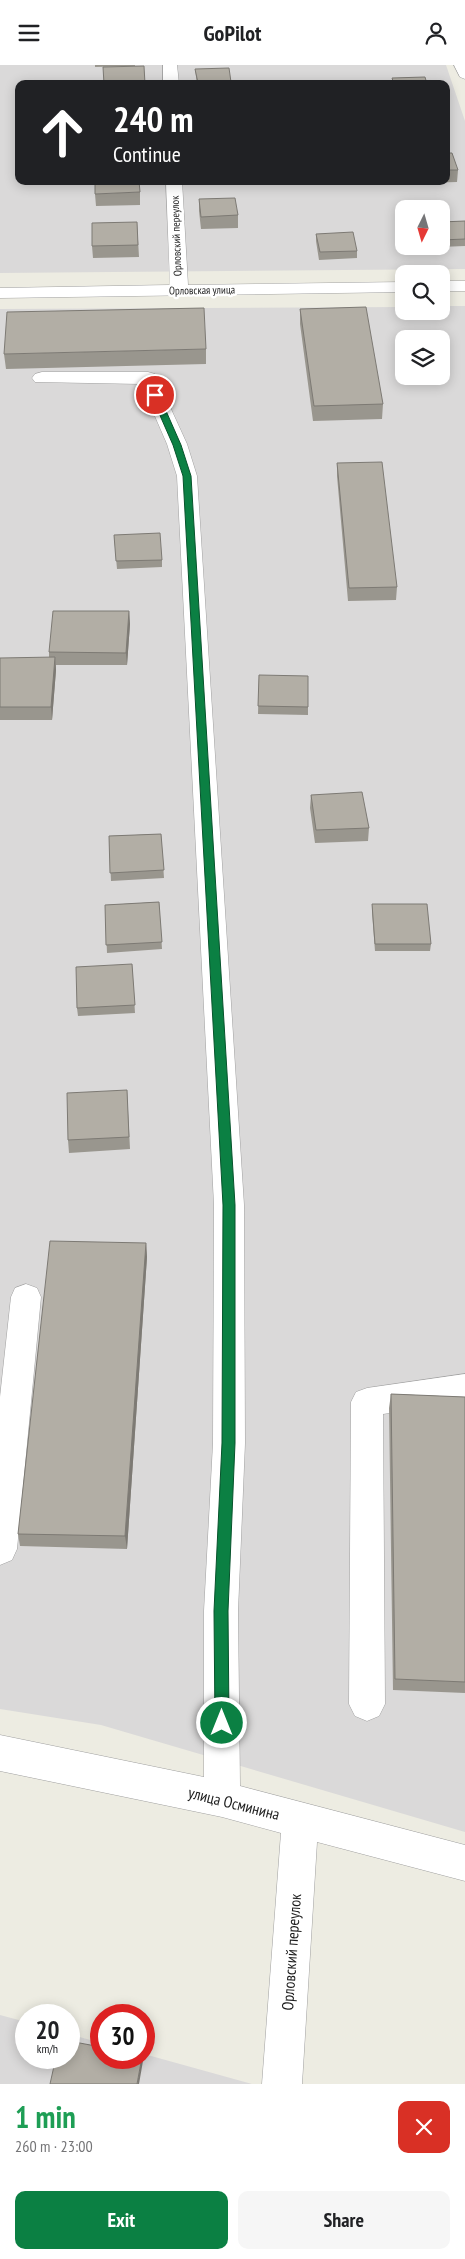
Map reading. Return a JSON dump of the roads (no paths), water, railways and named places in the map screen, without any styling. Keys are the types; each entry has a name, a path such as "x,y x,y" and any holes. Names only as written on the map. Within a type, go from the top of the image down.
{"street":[{"path":"170,65 170,80"},
{"path":"462,65 465,73"},
{"name":"Орловский переулок","path":"174,185 178,290"},
{"path":"450,286 465,286"},
{"name":"Орловская улица","path":"0,293 395,287"},
{"path":"42,378 148,378 177,445 187,476 229,1205 229,1443 221,1611 222,1799"},
{"path":"0,1549 26,1297"},
{"path":"367,1704 367,1402 465,1388"},
{"name":"улица Осминина","path":"0,1753 222,1799 465,1863"},
{"name":"Орловский переулок","path":"282,2084 300,1820"}]}
